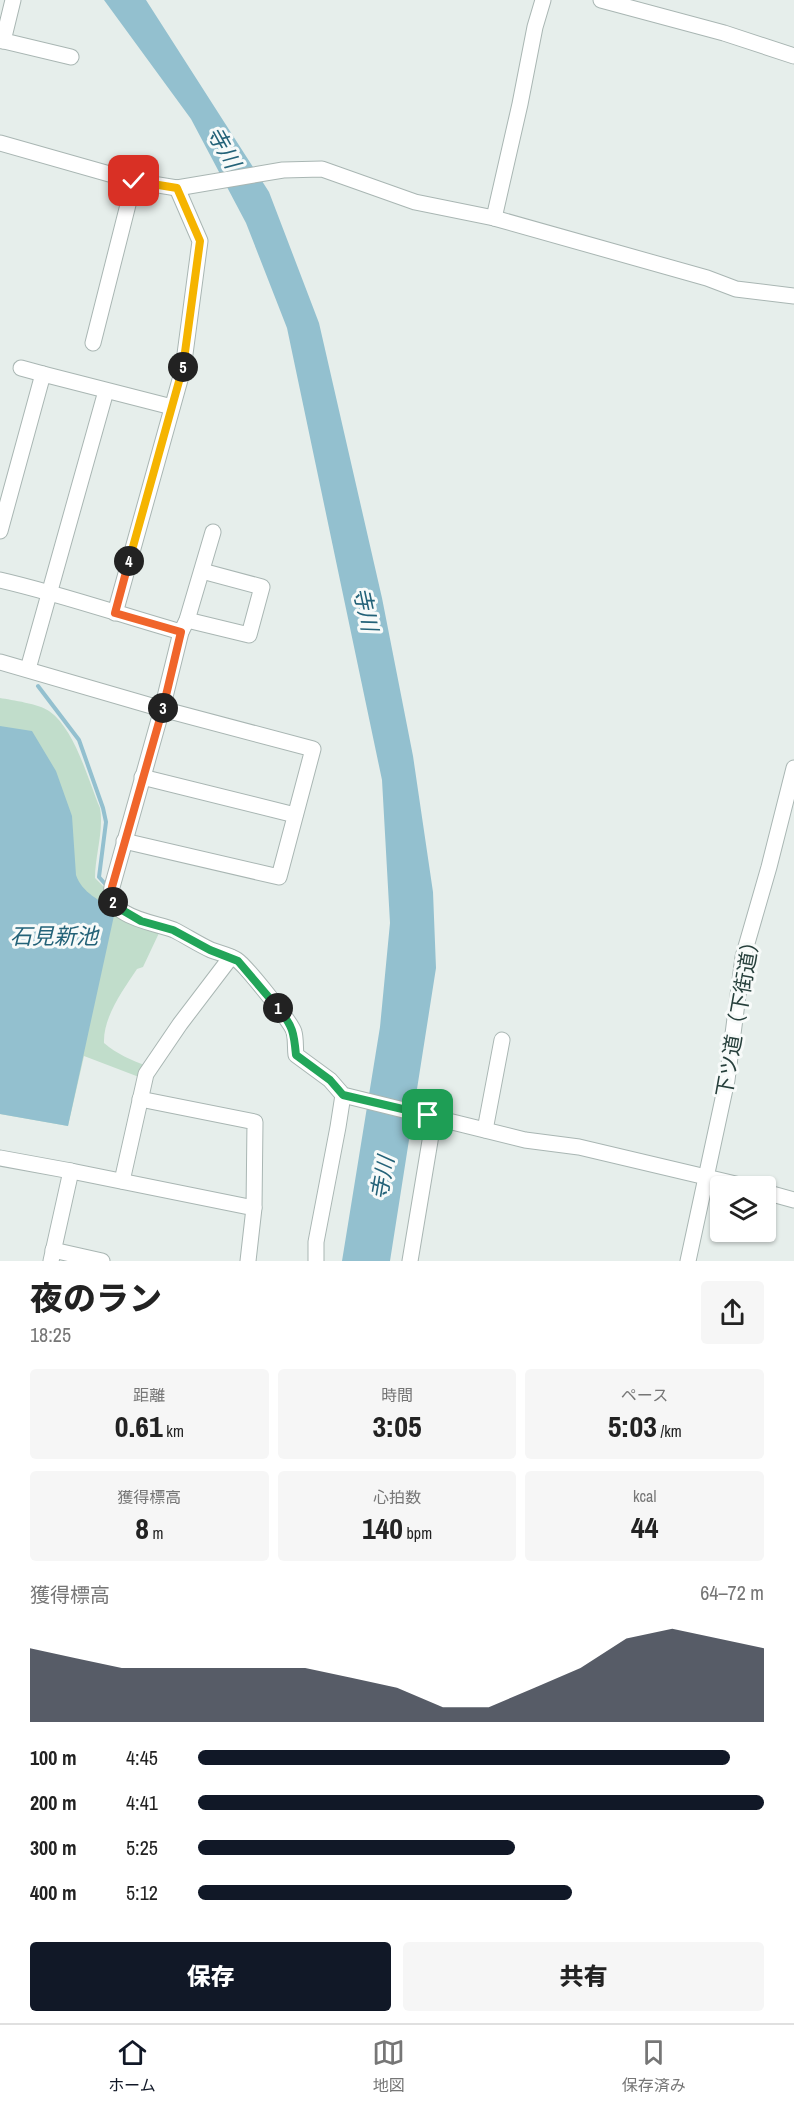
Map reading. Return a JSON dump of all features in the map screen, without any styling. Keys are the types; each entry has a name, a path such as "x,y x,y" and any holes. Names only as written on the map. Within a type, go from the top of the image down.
{"street":[{"path":"13,0 1,41 71,57"},
{"path":"494,218 535,27 543,0"},
{"path":"601,0 724,33 794,56"},
{"path":"0,143 134,181 177,188 283,170 322,168 415,202 494,218 707,278 736,289 794,296"},
{"path":"93,343 134,181"},
{"path":"115,613 183,369 200,241 177,188"},
{"path":"21,368 172,407"},
{"path":"0,531 43,374"},
{"path":"28,669 106,391"},
{"path":"213,532 184,626 124,841 111,894 117,907 141,921 173,930 210,950 238,961 287,1018 294,1032 296,1055 349,1097 525,1140 579,1147 710,1179"},
{"path":"0,580 49,591 115,613 249,635 262,586 202,571"},
{"path":"0,662 162,709 313,749 279,876 124,841"},
{"name":"下ツ道（下街道）","path":"688,1261 728,1080 743,957 794,768"},
{"path":"142,777 295,815"},
{"path":"122,1181 146,1074 180,1024 231,957"},
{"path":"485,1130 502,1040"},
{"path":"316,1261 316,1242 349,1097"},
{"path":"140,1099 255,1122 254,1208 248,1261"},
{"path":"410,1261 431,1116"},
{"path":"0,1158 254,1208"},
{"path":"71,1171 52,1255 102,1261"},
{"path":"776,1195 794,1200"}],"green space":[{"name":"石見新池","path":"0,698 39,706 58,719 66,730 80,756 100,808 101,825 95,878 107,890 106,903 133,924 159,933 143,967 137,969 110,1014 104,1043 124,1056 147,1066 139,1077 84,1056 68,1126 0,1114"}],"water":[{"name":"寺川","path":"104,0 146,0 269,192 319,323 382,598 413,756 433,892 436,968 390,1261 342,1261 380,1027 390,923 382,780 287,328 246,223 191,119"},
{"name":"石見新池","path":"0,726 32,731 56,771 72,816 76,875 92,896 115,911 68,1126 0,1114"}],"waterway":[{"path":"38,686 79,740 103,808 106,822 99,877 107,886"}],"route":[{"path":"134,181 177,188 200,241 183,369 115,613 181,632 112,887 112,900 117,907 141,921 173,930 210,950 238,961 287,1018 294,1032 296,1055 330,1080 343,1095 428,1115"}]}
